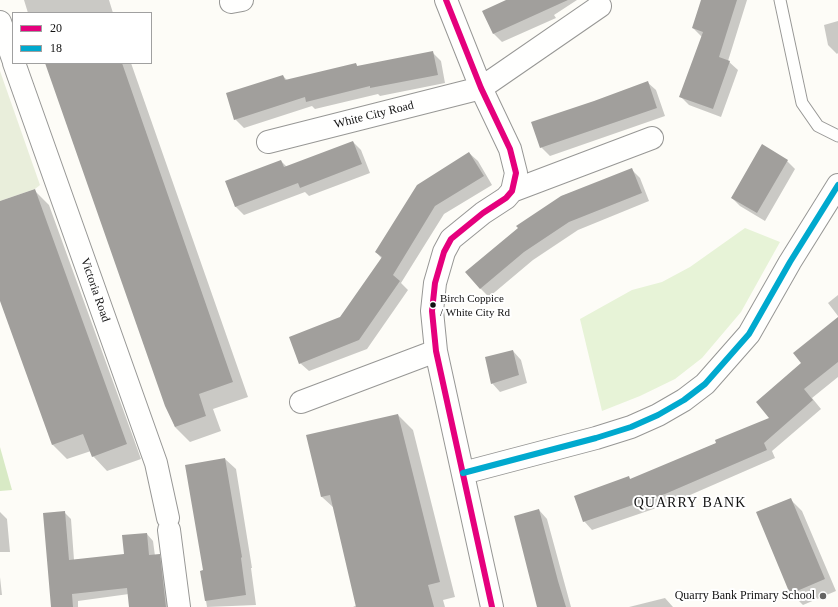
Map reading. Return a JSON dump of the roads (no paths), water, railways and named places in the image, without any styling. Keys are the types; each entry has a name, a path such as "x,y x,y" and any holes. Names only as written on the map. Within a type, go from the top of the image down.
{"street":[{"path":"446,0 481,88 510,149 516,173 512,191 506,198 483,213 451,239 444,252 435,283 432,311 436,351 492,607"},
{"name":"White City Road","path":"268,142 481,88 600,6"},
{"path":"0,22 12,56"},
{"name":"Victoria Road","path":"14,64 156,463 169,524 179,607"},
{"path":"512,191 652,138"},
{"path":"463,473 596,438 631,427 684,400 704,384 749,334 790,262 838,185"},
{"path":"301,402 436,351"}],"lane":[{"path":"780,0 802,103 818,126 838,136"}],"place":[{"name":"Birch Coppice / White City Rd","path":"433,305"},
{"name":"Quarry Bank Primary School","path":"823,596"}],"district":[{"name":"QUARRY BANK","path":"690,503"}]}
